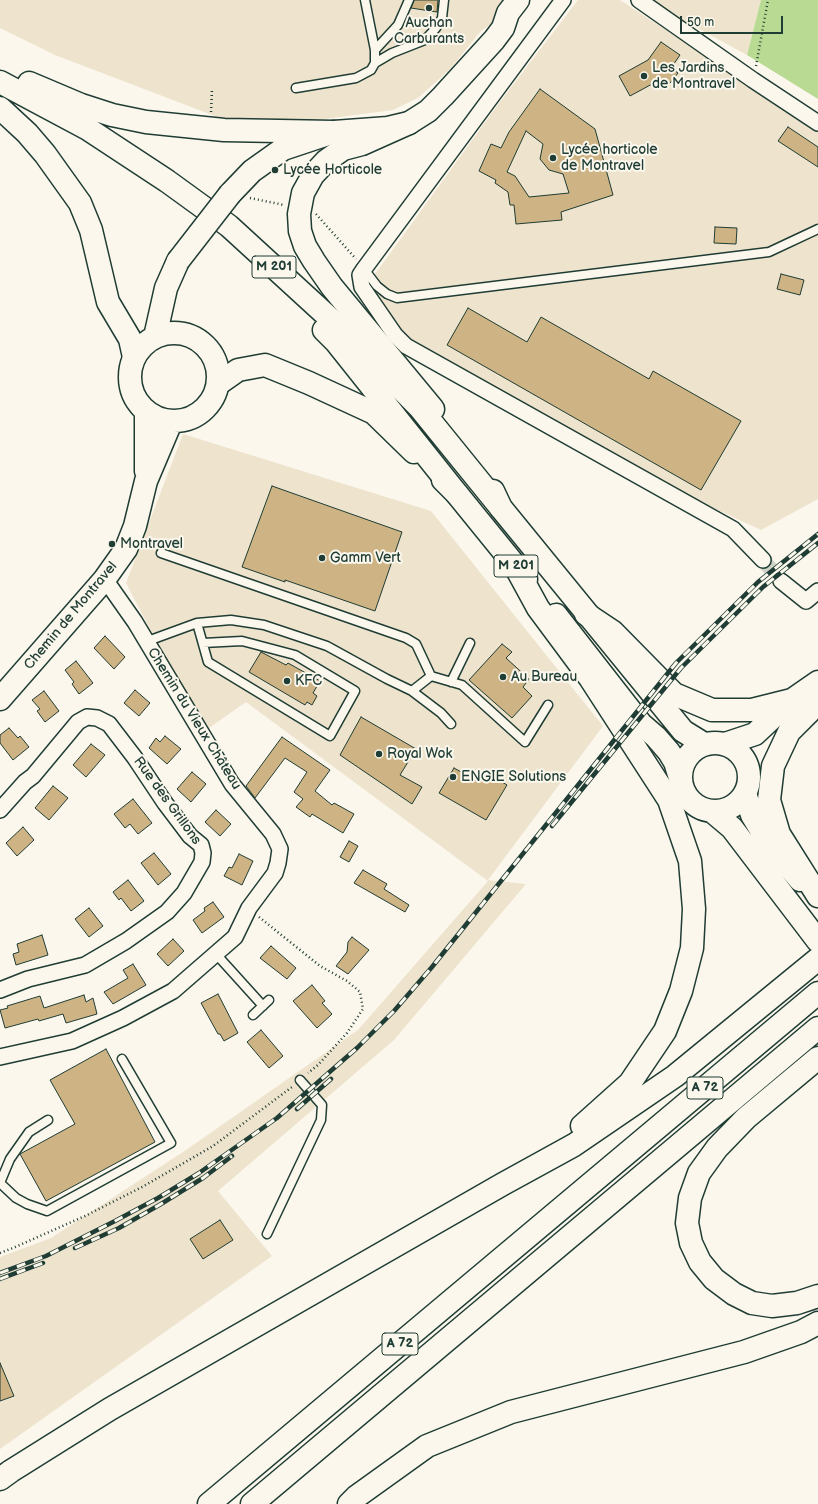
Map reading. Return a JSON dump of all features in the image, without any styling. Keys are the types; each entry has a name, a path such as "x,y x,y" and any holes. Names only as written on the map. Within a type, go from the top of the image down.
{"main road":[{"path":"501,508 483,470 332,287 314,261 305,246 300,230 299,214 303,193 313,175 326,161 343,149 362,144 409,123 428,111 494,40 503,28 511,4"},
{"path":"0,71 81,105 112,115 146,122 224,130 334,132 388,128 409,123"},
{"name":"M 201","path":"0,82 88,129 166,181 229,226 348,335 420,408 586,614 683,731 715,744"},
{"name":"M 201","path":"0,91 86,138 220,230 285,290 336,342 641,724 656,737 669,752 675,762 680,778"},
{"path":"0,108 27,133 46,154 80,203 91,230 108,302 130,339 134,357"},
{"path":"155,337 166,288 178,261 230,194 252,171 284,149 334,132"},
{"path":"166,288 180,332"},
{"path":"180,332 194,337 206,345 214,356 218,370 218,384 214,397 207,408 196,416 171,422 158,419 146,412 136,401 130,387 130,371 134,357 143,345 155,337 167,333 180,332"},
{"path":"218,384 238,370 264,365 374,413 457,494"},
{"name":"Chemin de Montravel","path":"146,412 146,481"},
{"name":"Chemin de Montravel","path":"0,699 104,580 126,548 136,526 146,481 171,422"},
{"path":"503,1184 569,1138 630,1083 665,1031 681,991 692,948 694,909 690,861 669,800 590,678 538,608 514,564"},
{"path":"586,614 614,632 674,694 712,710 752,710 792,700"},
{"path":"715,744 734,748 742,756 747,765 750,777 746,794 740,801 731,808 713,812 705,811 694,806 682,790 680,778 682,765 688,755 694,750 715,744 754,734 792,700 818,682"},
{"path":"818,706 812,709 789,732 773,766 769,800 778,834 818,896"},
{"path":"746,794 752,815 769,843 818,901"},
{"path":"713,812 732,828 818,941"},
{"path":"0,1479 110,1408 574,1145 675,1076 818,959"},
{"name":"A 72","path":"209,1504 818,993"},
{"name":"A 72","path":"252,1504 818,1028"},
{"path":"818,1058 746,1118 717,1148 699,1173 690,1198 687,1223 691,1243 700,1262 714,1280 734,1294 752,1303 772,1306 797,1303 818,1296"},
{"path":"349,1504 356,1497 427,1446 511,1412 744,1352 801,1332 818,1323"}],"street":[{"path":"563,0 360,274 362,287 395,335 406,346 733,528 763,560"},
{"path":"639,0 753,80 818,123"},
{"name":"Chemin du Vieux Château","path":"0,1057 72,1041 123,1018 173,991 235,937 249,908 274,873 278,863 280,849 273,834 232,784 145,642 135,622 104,580"},
{"path":"781,581 806,601 818,591"},
{"name":"Rue des Grillons","path":"0,810 24,782 33,776 78,722 87,717 97,718 109,724 136,758 165,803 190,836 201,845 202,862 184,893 167,912 126,941 85,965 28,979 0,990"}],"lane":[{"path":"296,88 356,78 371,70 375,63 375,50 365,0"},
{"path":"375,50 398,25 409,0"},
{"path":"375,63 392,53 425,40 436,28 442,18 444,0"},
{"path":"364,269 377,286 387,294 397,298 769,252 818,228"},
{"path":"161,553 406,638 416,644 430,676"},
{"path":"145,642 197,623 231,620 264,625 327,646 412,691 441,713 451,724"},
{"path":"197,623 208,662 330,736 355,691 295,655 242,641 203,643"},
{"path":"451,682 470,643"},
{"path":"430,676 462,685 525,742 548,705"},
{"path":"412,691 430,676"},
{"path":"216,954 262,1006"},
{"path":"253,1015 269,1000"},
{"path":"48,1120 29,1132 10,1159 0,1183 16,1198 27,1204 47,1211 171,1143 122,1059"},
{"path":"267,1234 321,1120 322,1105 300,1080"}],"path":[{"path":"753,80 768,0"},
{"path":"211,118 212,90"},
{"path":"0,1253 86,1216 144,1186 213,1146 274,1101 318,1065 348,1033 363,1009 360,992 347,981 320,966 249,908"}],"shaded area":[{"path":"0,0 525,0 481,31 450,69 418,98 393,110 302,122 220,118 55,55 0,28"},
{"path":"578,0 620,0 818,129 818,499 761,530 688,496 397,331 367,282 378,270 499,103"},
{"path":"648,0 761,0 747,55 660,8"},
{"path":"183,434 431,511 603,726 488,880 526,884 394,1040 218,1191 272,1256 0,1449 0,1257 51,1238 186,1150 358,1030 488,881 246,702 209,728 162,653 126,583"}],"green space":[{"path":"761,0 818,0 818,99 747,55"}],"building":[{"path":"414,0 438,0 437,12 411,8"},
{"path":"661,42 680,55 671,68 678,73 670,83 658,89 654,83 630,96 619,76 648,60"},
{"path":"540,89 595,129 613,195 561,212 562,220 516,224 514,205 510,205 508,192 495,183 496,180 479,171 491,144 501,148 509,132","holes":["526,131 543,144 540,159 549,170 563,174 569,193 529,197 515,176 507,172"]},
{"path":"788,127 818,147 818,167 778,141"},
{"path":"715,227 737,228 736,244 714,243"},
{"path":"781,274 804,280 800,295 777,289"},
{"path":"468,308 527,342 541,317 649,379 653,371 741,421 701,490 447,345"},
{"path":"272,486 402,532 375,611 242,567"},
{"path":"105,636 125,657 114,669 94,648"},
{"path":"502,644 512,652 506,658 529,679 523,687 532,696 512,718 469,680"},
{"path":"261,652 286,665 288,663 320,681 313,693 317,696 312,705 307,702 305,705 249,672"},
{"path":"76,661 93,683 79,694 72,684 74,682 65,670"},
{"path":"135,690 150,703 139,716 124,703"},
{"path":"44,691 59,711 45,722 37,711 40,709 32,700"},
{"path":"361,717 416,749 400,775 422,787 412,804 340,755"},
{"path":"9,728 18,738 20,736 29,747 13,760 0,743 0,735"},
{"path":"165,736 181,749 167,764 149,748 156,738 160,742"},
{"path":"282,737 330,770 315,791 332,805 334,803 354,814 343,833 312,814 310,817 296,807 303,799 294,792 307,772 285,758 255,798 246,786"},
{"path":"91,744 105,755 86,777 73,765"},
{"path":"454,768 477,781 484,771 507,785 486,820 439,793"},
{"path":"192,772 206,784 191,802 177,789"},
{"path":"53,786 68,798 49,820 35,808"},
{"path":"133,799 152,823 138,834 130,824 125,828 114,814"},
{"path":"216,810 231,824 220,836 205,822"},
{"path":"23,827 34,840 17,856 6,843"},
{"path":"349,841 358,846 349,862 340,857"},
{"path":"154,853 171,874 158,885 141,863"},
{"path":"239,854 253,861 242,885 224,876 229,867 232,868"},
{"path":"363,870 387,884 384,889 409,905 405,912 354,883"},
{"path":"128,880 144,901 131,911 121,898 119,900 113,892"},
{"path":"213,902 224,917 202,933 193,920 205,911 204,908"},
{"path":"89,908 103,926 89,937 75,919"},
{"path":"42,935 48,955 16,965 13,954 19,952 17,944"},
{"path":"352,937 369,950 348,974 336,966 347,952 348,942"},
{"path":"173,939 184,951 168,966 157,954"},
{"path":"271,946 296,968 287,979 260,958"},
{"path":"133,964 146,985 113,1004 104,992 128,978 123,970"},
{"path":"312,985 325,1001 322,1003 332,1014 317,1028 293,1001"},
{"path":"218,994 238,1033 224,1041 220,1034 218,1034 201,1003"},
{"path":"84,995 86,1002 93,998 97,1014 66,1023 63,1014 5,1028 0,1010 8,1008 7,1006 40,996 44,1008"},
{"path":"261,1030 283,1056 269,1068 247,1042"},
{"path":"106,1049 155,1142 46,1201 20,1154 75,1124 50,1080"},
{"path":"220,1220 233,1240 203,1259 190,1239"},
{"path":"0,1363 14,1396 0,1401"}],"tunnel":[{"path":"763,560 781,581"}],"railway":[{"path":"0,1273 46,1256 158,1198 199,1173 277,1118 357,1048 394,1011 432,967 676,663 758,582 818,534"},
{"path":"552,826 681,668 763,587 818,543"},
{"path":"297,1109 331,1079"},
{"path":"75,1248 119,1228 161,1204 203,1178 232,1156"},
{"path":"0,1279 43,1263"}],"place":[{"name":"Auchan Carburants","path":"429,8"},
{"name":"Les Jardins de Montravel","path":"644,76"},
{"name":"Lycée horticole de Montravel","path":"553,158"},
{"name":"Lycée Horticole","path":"275,170"},
{"name":"Montravel","path":"112,544"},
{"name":"Gamm Vert","path":"322,558"},
{"name":"Au Bureau","path":"503,677"},
{"name":"KFC","path":"287,681"},
{"name":"Royal Wok","path":"379,754"},
{"name":"ENGIE Solutions","path":"453,777"}]}
